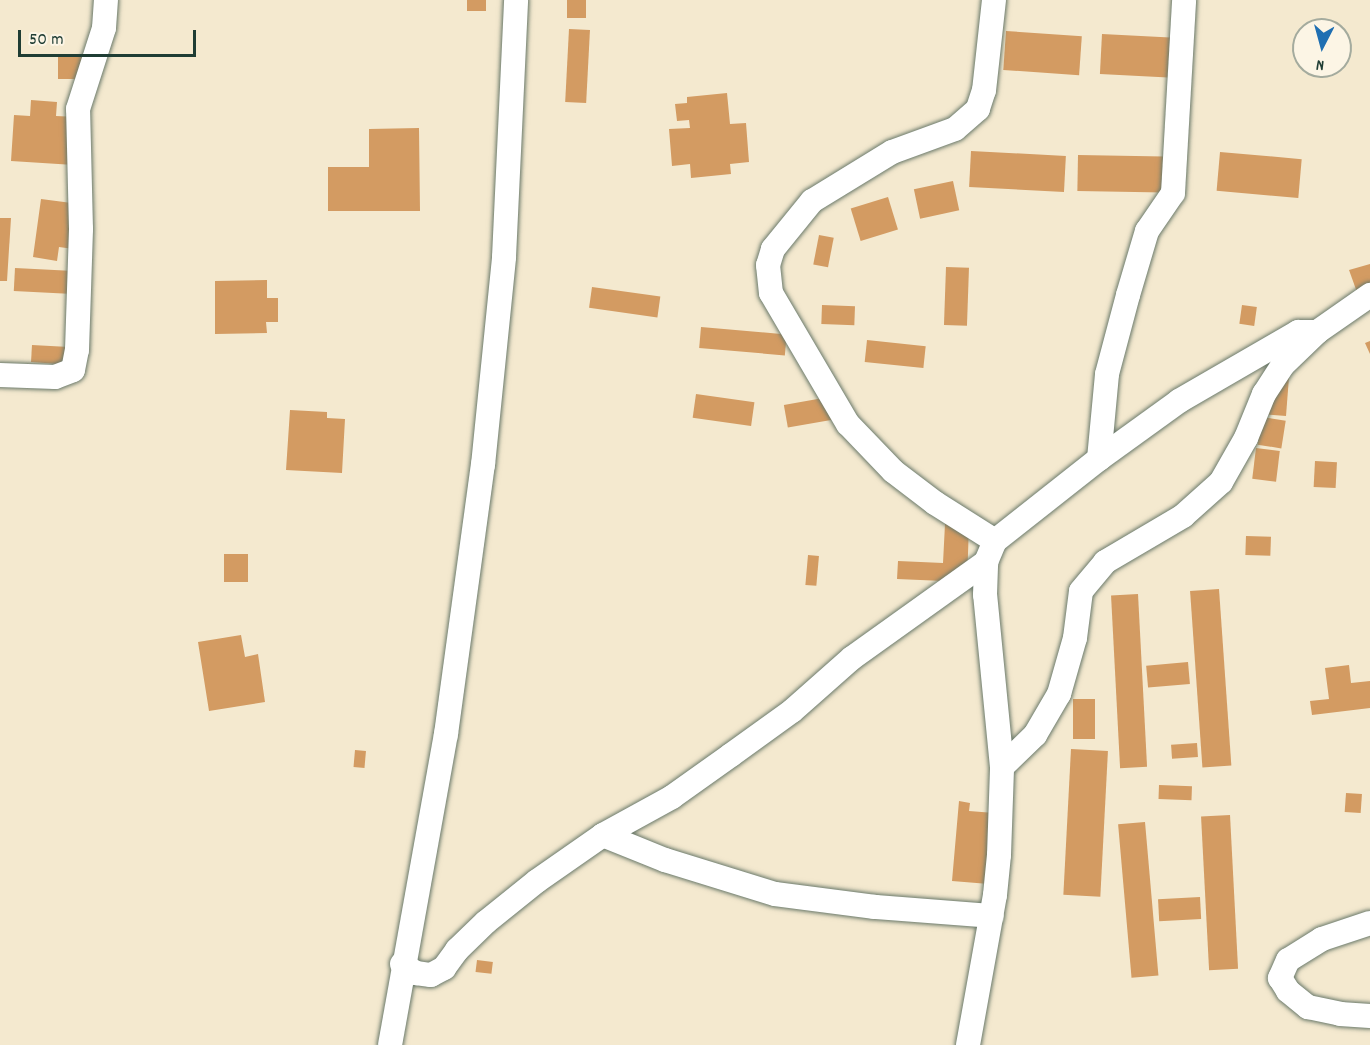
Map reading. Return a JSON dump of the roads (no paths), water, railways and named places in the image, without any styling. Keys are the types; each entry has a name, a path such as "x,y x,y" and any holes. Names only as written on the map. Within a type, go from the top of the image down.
{"street":[{"path":"0,375 55,377 73,370 77,350 81,229 78,110 104,28 106,0"},
{"path":"390,1045 402,964 446,734 483,465 504,257 516,0"},
{"path":"990,551 935,503 892,471 848,424 771,293 768,265 773,249 812,201 892,152 955,129 978,109 984,90 994,0"},
{"path":"1099,459 1107,374 1125,307 1147,231 1173,193 1184,0"},
{"path":"1002,767 1035,735 1059,694 1075,638 1081,591 1105,562 1183,516 1221,482 1246,438 1264,394 1283,365 1317,332 1370,296"},
{"path":"402,964 416,973 431,975 444,968 457,950 486,922 537,881 603,835 672,796 792,711 852,658 990,551 1099,459 1179,401 1275,345 1298,332 1317,332"},
{"path":"968,1045 992,916 999,855 1002,767 991,635 985,595 990,551"},
{"path":"603,835 665,860 775,894 875,907 992,916"},
{"path":"1370,923 1322,939 1288,960 1280,978 1288,991 1308,1007 1340,1014 1370,1016"}]}
